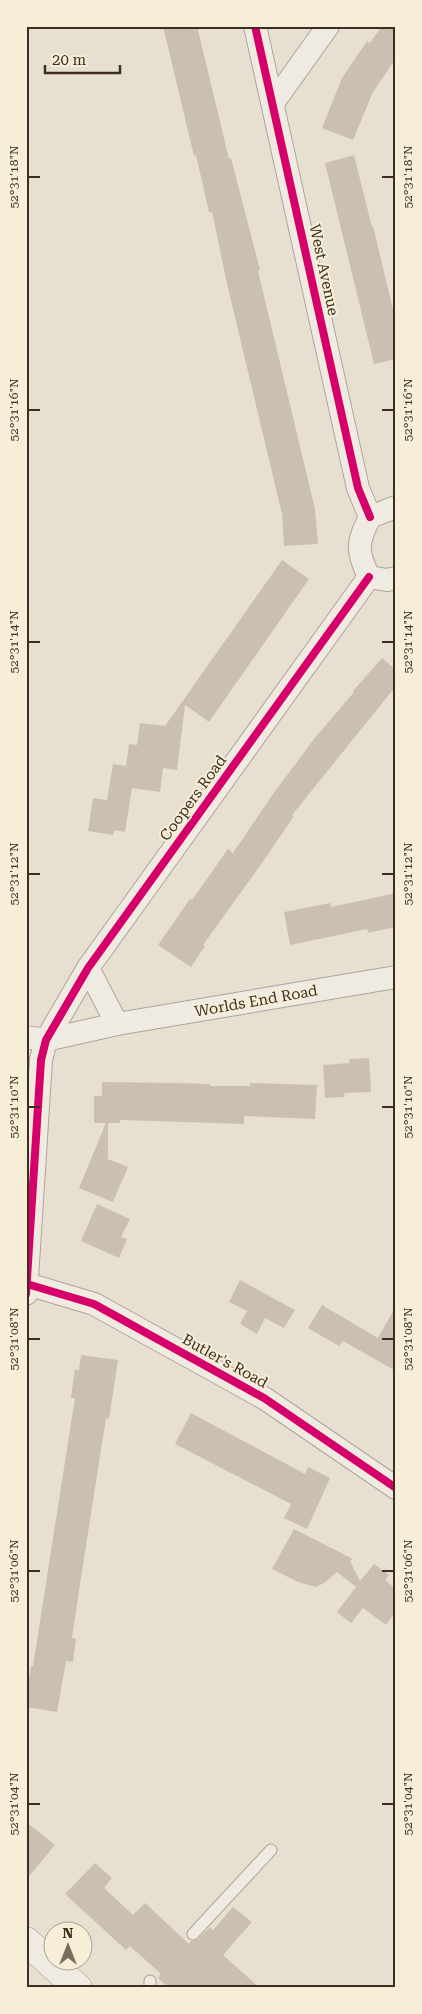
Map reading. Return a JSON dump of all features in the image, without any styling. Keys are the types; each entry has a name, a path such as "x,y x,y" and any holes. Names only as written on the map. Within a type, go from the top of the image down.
{"main road":[{"path":"26,1941 78,1988"}],"street":[{"name":"West Avenue","path":"255,26 358,488 370,517"},
{"path":"273,103 328,26"},
{"path":"396,507 370,517 360,536 360,557 369,577 387,580 396,578"},
{"name":"Coopers Road","path":"36,1038 369,577"},
{"path":"88,968 117,1024"},
{"name":"Worlds End Road","path":"36,1038 396,977"},
{"path":"27,1289 41,1060 36,1038"},
{"name":"Butler's Road","path":"27,1289 94,1304 264,1398 396,1488"}],"lane":[{"path":"193,1934 271,1850"}],"building":[{"path":"163,26 197,26 229,159 231,158 260,270 258,271 315,509 318,544 284,546 282,514 228,288 212,212 209,212 196,155 194,156"},
{"path":"382,26 396,26 396,58 373,92 353,140 322,128 342,78 367,41 370,43"},
{"path":"354,155 396,322 396,359 374,364 325,163"},
{"path":"282,560 309,579 209,722 185,705 177,770 163,768 160,792 132,788 125,832 114,830 113,835 88,831 93,798 107,800 113,764 126,766 129,744 137,745 140,723 165,726"},
{"path":"382,658 396,670 396,686 292,815 294,816 203,945 205,946 191,967 158,945 228,849 233,853 273,794 314,739"},
{"path":"396,893 396,927 368,933 367,929 290,945 284,912 330,903 331,907"},
{"path":"369,1058 371,1092 344,1093 345,1097 325,1098 323,1065 350,1063 349,1059"},
{"path":"102,1082 210,1084 210,1086 250,1086 250,1083 317,1085 315,1119 244,1116 244,1124 120,1120 120,1123 108,1123 108,1159 128,1167 113,1202 79,1188 106,1123 94,1123 94,1096 102,1096"},
{"path":"97,1204 130,1219 121,1237 127,1239 119,1258 81,1241"},
{"path":"240,1280 295,1310 284,1328 265,1318 257,1334 240,1324 247,1311 229,1302"},
{"path":"322,1305 378,1338 396,1306 396,1371 343,1341 339,1346 308,1328"},
{"path":"81,1355 118,1360 109,1419 106,1418 72,1638 76,1639 73,1662 66,1661 57,1712 26,1707 26,1695 31,1666 33,1666 75,1398 71,1398 75,1369 79,1370"},
{"path":"191,1413 305,1474 308,1467 330,1478 307,1529 284,1518 291,1504 175,1444"},
{"path":"294,1529 353,1559 350,1561 360,1581 374,1564 389,1575 385,1580 396,1589 396,1611 386,1625 363,1608 351,1623 337,1612 356,1587 337,1572 316,1587 298,1582 272,1569"},
{"path":"26,1822 55,1845 26,1880"},
{"path":"95,1863 112,1878 104,1888 133,1915 145,1903 189,1944 191,1941 198,1939 210,1927 213,1930 233,1907 252,1922 223,1955 260,1988 169,1988 158,1978 161,1974 130,1946 126,1950 65,1894"}],"cycle path":[{"path":"255,26 358,488 370,517"},
{"path":"26,1294 41,1060 46,1040 88,968 369,577"},
{"path":"27,1284 94,1304 264,1398 396,1488"}]}
